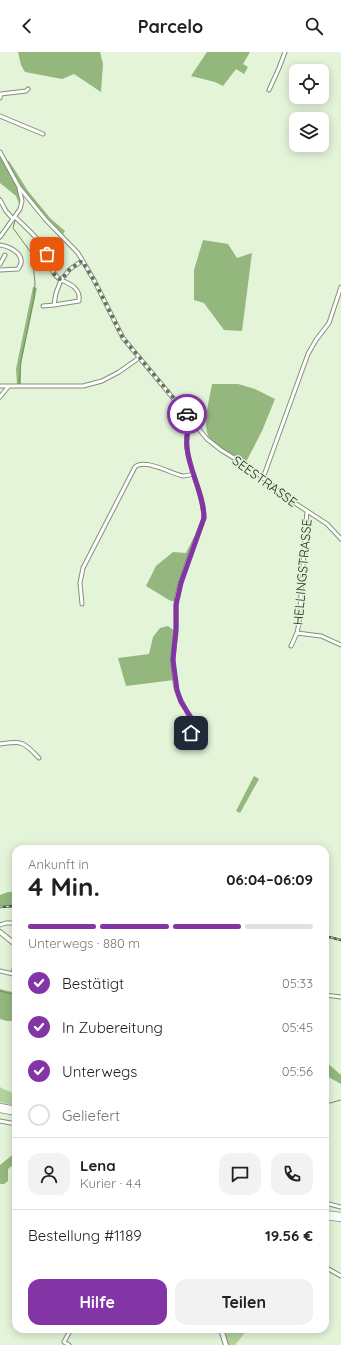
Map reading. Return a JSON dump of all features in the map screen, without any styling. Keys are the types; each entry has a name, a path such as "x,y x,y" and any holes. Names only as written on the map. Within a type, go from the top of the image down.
{"highway":[{"path":"0,1106 12,1108"},
{"path":"0,1110 12,1112"},
{"path":"329,1213 341,1215"},
{"path":"329,1218 341,1219"}],"main road":[{"path":"0,932 12,942"},
{"path":"222,1333 226,1345"}],"street":[{"path":"269,90 280,68 285,52"},
{"path":"0,98 1,94 26,91 28,89"},
{"path":"0,116 43,134"},
{"path":"0,152 19,186 22,204 0,237"},
{"name":"SEESTRASSE","path":"19,186 45,219 68,241 82,261 94,280 123,338 214,445 249,467 284,496 327,524 341,539"},
{"path":"0,200 6,212 37,238 45,249 54,274 61,280 75,287 79,294 80,300 77,302 43,306"},
{"path":"0,245 12,249 21,256 22,261 18,269 0,270"},
{"path":"0,264 5,255"},
{"path":"54,305 56,293 61,280 70,269 82,261"},
{"path":"263,478 308,354 329,322 341,287"},
{"path":"0,386 83,386 93,384 119,372 139,358"},
{"path":"0,397 8,387"},
{"path":"176,743 187,738 191,733 192,728 192,719 181,702 177,690 173,660 178,596 204,518 204,509 193,474 187,448 192,420"},
{"path":"82,604 80,584 83,568 135,467 142,464 165,469 183,476 193,474"},
{"name":"HELLINGSTRASSE","path":"291,646 297,633 308,511"},
{"name":"HELLINGSTRASSE","path":"297,633 321,636 341,645"},
{"path":"0,744 20,742 29,747 39,758"},
{"path":"0,925 6,923 12,924"},
{"path":"0,971 12,974"},
{"path":"329,996 341,997"},
{"path":"0,1121 12,1123"},
{"path":"329,1204 341,1206"},
{"path":"329,1269 341,1276"},
{"path":"69,1333 64,1342 69,1345"}],"green space":[{"path":"18,52 100,52 103,64 101,92 74,74 62,79 25,72 21,65"},
{"path":"207,52 250,52 243,64 248,67 244,74 236,69 223,86 215,82 191,76"},
{"path":"0,155 3,162 9,161 28,191 50,218 65,231 63,234 18,187 20,206 16,196 0,183"},
{"path":"203,240 228,244 237,258 252,253 242,331 224,330 204,303 194,300 194,270"},
{"path":"33,287 37,288 21,364 21,385 17,385 16,369"},
{"path":"212,384 238,384 255,389 275,399 262,431 246,462 217,446 207,434 206,420"},
{"path":"194,537 197,538 175,602 146,586 156,566 173,552 186,553"},
{"path":"168,626 176,632 171,659 174,680 126,686 118,658 149,654 153,637 160,628"},
{"path":"254,776 259,779 240,813 236,811"},
{"path":"12,892 12,905 0,906 0,895"},
{"path":"0,989 12,992 12,1021 0,1019"},
{"path":"329,1064 341,1075 341,1084 329,1077"},
{"path":"0,1087 12,1093 12,1105 0,1102"},
{"path":"12,1155 12,1166 8,1169 8,1181 4,1184 0,1184 0,1165"},
{"path":"224,1333 245,1333 235,1345 228,1345"}],"waterway":[{"path":"15,221 13,228 32,254 35,283 34,298 21,361 19,384"},
{"path":"0,991 12,994"},
{"path":"329,1103 341,1100"}],"railway":[{"path":"0,907 12,906"},
{"path":"329,937 341,940"}],"way so far":[{"path":"47,254 54,274 61,280 70,269 82,261 94,280 123,338 134,353 175,398 187,414"}],"route":[{"path":"187,414 192,420 190,424 187,448 193,474 204,509 204,518 181,583 176,605 176,629 173,660 177,690 181,702 192,719 191,733"}]}
